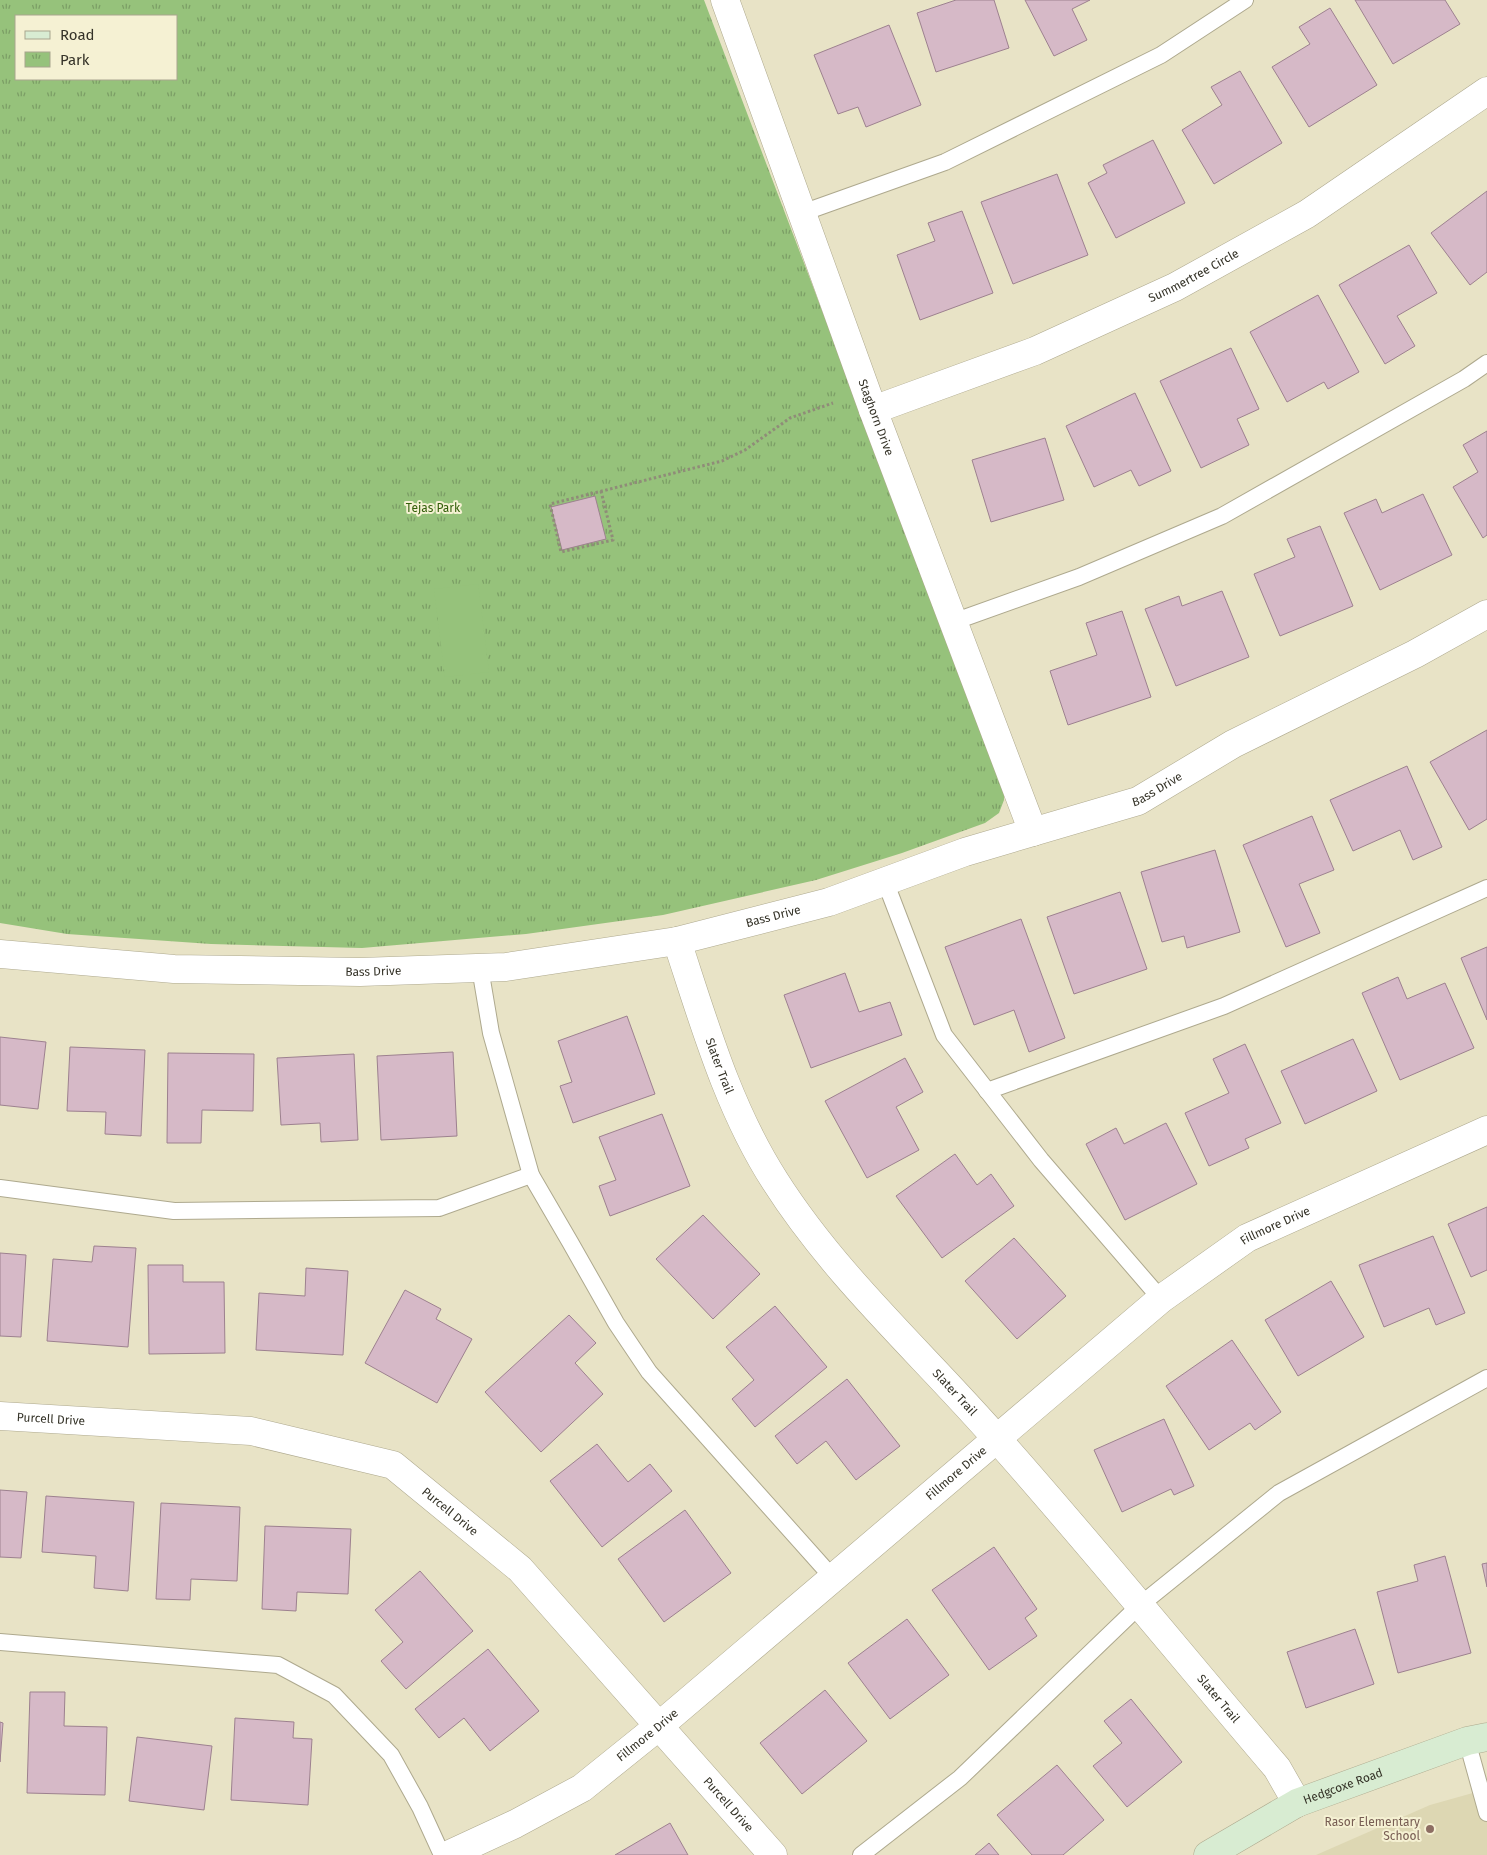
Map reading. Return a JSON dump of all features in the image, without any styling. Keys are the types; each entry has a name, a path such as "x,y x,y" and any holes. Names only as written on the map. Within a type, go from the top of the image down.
{"street":[{"name":"Staghorn Drive","path":"732,2 802,213 873,410 1033,832"},
{"name":"Summertree Circle","path":"873,410 1035,351 1175,287 1307,214 1487,91"},
{"name":"Bass Drive","path":"0,954 174,968 360,972 506,967 677,941 830,902 965,852 1138,801 1233,744 1415,654 1487,614"},
{"name":"Slater Trail","path":"677,941 733,1104 775,1180 824,1249 997,1438 1277,1768 1297,1803"},
{"name":"Fillmore Drive","path":"448,1855 515,1824 582,1788 659,1726 1160,1299 1247,1238 1487,1130"},
{"name":"Purcell Drive","path":"0,1416 251,1431 393,1465 520,1569 773,1855"},
{"name":"Hedgcoxe Road","path":"1208,1855 1297,1803 1477,1739"}],"lane":[{"path":"802,213 945,162 1161,55 1245,0"},
{"path":"953,622 1079,577 1222,516 1464,379 1487,363"},
{"path":"886,881 944,1035 1041,1160 1160,1299"},
{"path":"988,1091 1224,1006 1487,888"},
{"path":"480,968 491,1033 531,1175 616,1323 649,1372 832,1578"},
{"path":"0,1188 174,1211 439,1208 531,1175"},
{"path":"861,1855 960,1778 1139,1606 1279,1493 1487,1378"},
{"path":"0,1642 278,1665 334,1695 391,1754 420,1807 442,1855"},
{"path":"1477,1739 1487,1813"}],"path":[{"path":"601,490 613,540 561,552 550,504 601,490 722,461 744,450 790,418 833,403"}],"shaded area":[{"name":"Rasor Elementary School","path":"1487,1789 1487,1855 1316,1855 1430,1805"}],"green space":[{"name":"Tejas Park","path":"0,0 704,0 1004,789 1004,800 999,813 985,823 902,853 816,880 663,915 526,934 362,948 211,944 67,934 0,923"},
{"path":"478,584 489,672 445,677 434,589"}],"building":[{"path":"956,0 994,0 1009,48 936,72 917,13"},
{"path":"1025,0 1090,0 1072,9 1087,40 1054,56"},
{"path":"1355,0 1445,0 1460,24 1393,64"},
{"path":"1330,8 1377,85 1309,127 1272,67 1310,44 1299,27"},
{"path":"889,25 921,105 866,127 858,107 838,114 814,55"},
{"path":"1240,71 1282,143 1214,184 1182,130 1222,105 1211,87"},
{"path":"1153,140 1185,203 1116,238 1088,183 1107,173 1103,165"},
{"path":"1057,174 1088,255 1013,284 981,202"},
{"path":"1487,191 1487,272 1470,285 1431,233"},
{"path":"962,211 993,293 920,320 897,255 935,241 928,223"},
{"path":"1409,245 1437,293 1397,316 1415,346 1385,364 1339,285"},
{"path":"1318,295 1359,372 1328,389 1324,382 1287,402 1250,332"},
{"path":"1231,348 1259,409 1237,419 1249,445 1201,468 1160,381"},
{"path":"1135,393 1171,471 1139,486 1131,470 1094,487 1066,426"},
{"path":"1487,431 1487,535 1483,538 1453,487 1478,472 1463,445"},
{"path":"1045,438 1064,500 991,522 972,460"},
{"path":"1423,494 1452,555 1380,590 1344,513 1376,499 1382,513"},
{"path":"595,496 606,539 562,550 551,507"},
{"path":"1320,526 1353,606 1280,636 1254,574 1295,557 1287,539"},
{"path":"1222,591 1249,657 1176,686 1145,609 1179,596 1182,606"},
{"path":"1122,611 1151,697 1068,725 1050,671 1097,655 1086,623"},
{"path":"1487,730 1487,819 1469,830 1430,762"},
{"path":"1407,766 1442,847 1413,860 1400,830 1353,851 1330,800"},
{"path":"1312,816 1334,870 1299,884 1320,933 1286,947 1243,845"},
{"path":"1215,850 1240,932 1187,948 1184,936 1162,942 1141,872"},
{"path":"1120,892 1147,969 1074,994 1047,917"},
{"path":"1021,919 1065,1038 1029,1052 1014,1010 974,1025 945,947"},
{"path":"1487,947 1487,1020 1461,958"},
{"path":"845,973 859,1012 890,1002 902,1035 811,1068 784,995"},
{"path":"1398,977 1407,999 1445,983 1474,1048 1400,1080 1362,993"},
{"path":"627,1016 655,1094 573,1123 560,1086 572,1082 558,1041"},
{"path":"0,1037 46,1042 38,1109 0,1105"},
{"path":"1353,1039 1377,1091 1305,1124 1281,1071"},
{"path":"1245,1044 1281,1123 1245,1139 1249,1148 1209,1166 1185,1113 1229,1093 1213,1059"},
{"path":"70,1047 145,1050 141,1136 105,1134 106,1112 67,1111"},
{"path":"453,1052 457,1136 381,1140 377,1056"},
{"path":"168,1053 254,1054 253,1111 202,1110 201,1143 167,1143"},
{"path":"354,1054 358,1140 321,1142 320,1123 281,1125 277,1058"},
{"path":"905,1058 923,1092 896,1107 919,1150 867,1178 825,1101"},
{"path":"662,1114 690,1186 610,1216 599,1186 616,1180 599,1137"},
{"path":"1166,1123 1197,1184 1125,1220 1086,1144 1116,1128 1124,1144"},
{"path":"955,1154 977,1185 991,1174 1014,1206 942,1258 896,1196"},
{"path":"1487,1207 1487,1270 1471,1277 1448,1224"},
{"path":"703,1215 760,1274 713,1319 656,1259"},
{"path":"1433,1236 1465,1313 1436,1325 1429,1308 1384,1327 1359,1265"},
{"path":"1014,1238 1066,1296 1017,1339 965,1281"},
{"path":"94,1246 136,1248 128,1347 47,1341 53,1259 92,1262"},
{"path":"0,1253 26,1255 21,1337 0,1336"},
{"path":"148,1265 183,1265 183,1282 224,1282 225,1353 149,1354"},
{"path":"306,1268 348,1271 343,1355 256,1350 259,1293 305,1296"},
{"path":"1331,1281 1364,1337 1298,1376 1265,1320"},
{"path":"405,1290 441,1309 436,1319 472,1339 437,1403 365,1363"},
{"path":"775,1306 827,1367 755,1427 732,1399 754,1380 726,1347"},
{"path":"569,1315 596,1343 575,1363 603,1394 541,1452 485,1392"},
{"path":"1232,1340 1281,1412 1255,1430 1250,1423 1209,1450 1166,1386"},
{"path":"847,1379 900,1446 856,1480 826,1441 797,1464 775,1436"},
{"path":"1164,1419 1194,1486 1174,1495 1171,1489 1122,1512 1094,1450"},
{"path":"597,1444 628,1482 650,1464 672,1491 602,1547 550,1481"},
{"path":"0,1490 27,1492 21,1558 0,1557"},
{"path":"46,1496 134,1502 128,1591 94,1588 96,1556 42,1552"},
{"path":"161,1503 240,1507 237,1581 191,1579 190,1600 156,1599"},
{"path":"685,1510 731,1573 664,1622 618,1559"},
{"path":"265,1526 351,1529 348,1594 297,1592 296,1611 262,1609"},
{"path":"994,1547 1037,1609 1025,1618 1037,1636 989,1670 932,1590"},
{"path":"1445,1556 1471,1653 1398,1673 1377,1592 1418,1581 1414,1565"},
{"path":"1487,1563 1487,1587 1482,1564"},
{"path":"420,1571 473,1631 406,1689 381,1661 403,1642 375,1610"},
{"path":"907,1619 949,1675 890,1719 848,1663"},
{"path":"1355,1629 1374,1684 1306,1708 1287,1652"},
{"path":"488,1649 539,1711 490,1751 464,1718 439,1738 415,1709"},
{"path":"825,1690 867,1741 802,1794 760,1743"},
{"path":"30,1692 65,1692 64,1726 107,1727 105,1795 27,1793"},
{"path":"1131,1699 1182,1762 1127,1807 1093,1766 1122,1743 1104,1721"},
{"path":"235,1718 294,1722 293,1738 312,1739 308,1805 231,1800"},
{"path":"0,1722 3,1723 0,1762"},
{"path":"137,1737 212,1746 204,1810 129,1801"},
{"path":"1057,1765 1104,1820 1063,1855 1032,1855 997,1815"},
{"path":"670,1823 688,1855 615,1855"},
{"path":"989,1843 999,1855 975,1855"}],"place":[{"name":"Rasor Elementary School","path":"1430,1829"}]}
